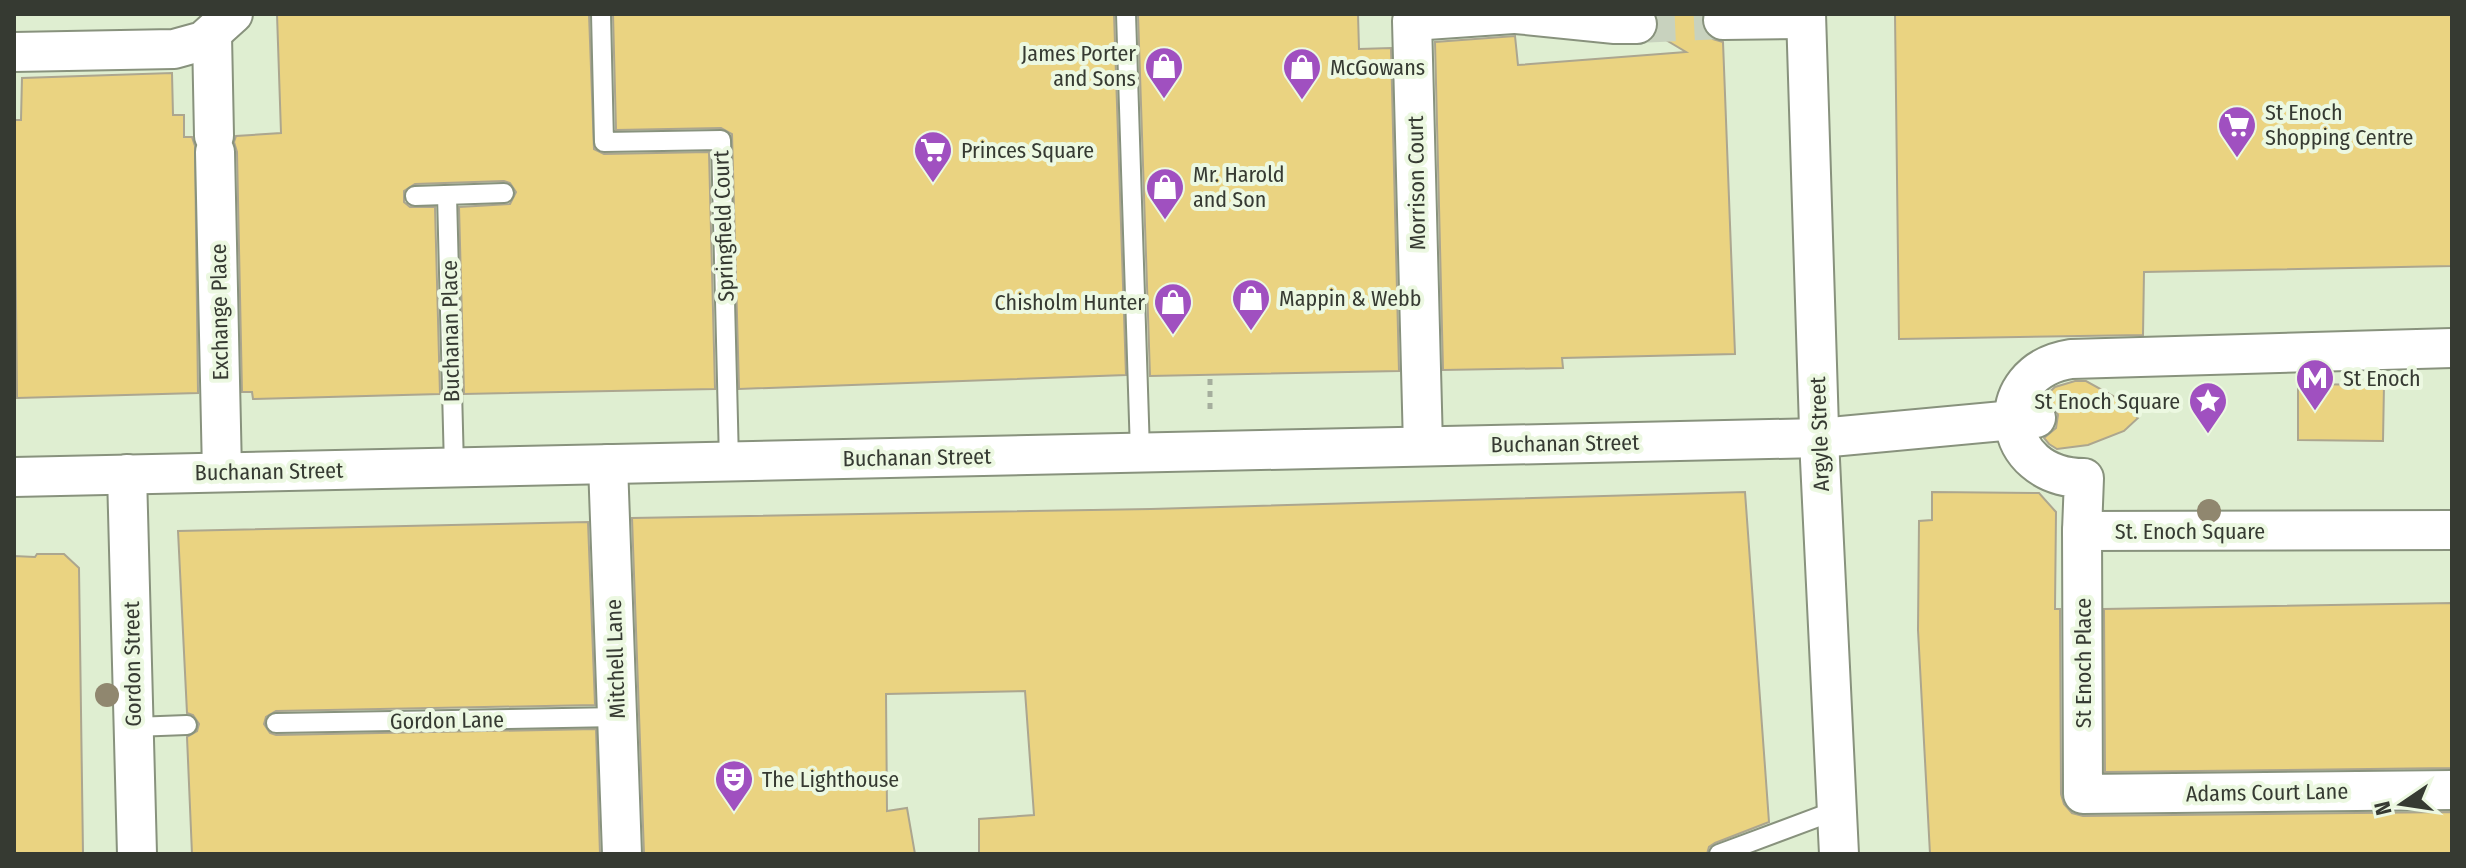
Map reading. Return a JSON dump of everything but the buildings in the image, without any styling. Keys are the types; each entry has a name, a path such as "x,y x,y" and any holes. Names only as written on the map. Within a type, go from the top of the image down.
{"street":[{"name":"Morrison Court","path":"1423,446 1412,21 1514,14 1637,24"},
{"path":"1723,20 1806,16"},
{"name":"Argyle Street","path":"1806,16 1820,438 1839,854"},
{"path":"14,52 174,49 193,45 223,24"},
{"name":"Exchange Place","path":"222,472 215,144 223,24"},
{"path":"1820,438 2025,419 2023,385 2037,370 2052,362 2071,359 2452,348"},
{"name":"St. Enoch Square","path":"2025,419 2023,451 2053,473 2084,478 2082,531 2452,530"},
{"name":"Buchanan Street","path":"14,477 1820,438"},
{"name":"Mitchell Lane","path":"608,464 622,854"},
{"name":"Gordon Street","path":"127,474 137,854"},
{"name":"St Enoch Place","path":"2082,531 2083,794"},
{"name":"Adams Court Lane","path":"2083,794 2452,790"}],"lane":[{"name":"Springfield Court","path":"601,14 604,142 721,140 729,461"},
{"path":"1126,14 1140,452"},
{"path":"415,196 504,193"},
{"name":"Buchanan Place","path":"447,195 454,467"},
{"name":"Gordon Lane","path":"276,723 618,717"},
{"path":"134,727 187,725"},
{"path":"1719,854 1837,810"}],"shaded area":[{"path":"14,14 2452,14 2452,854 14,854"}],"tunnel":[{"path":"1637,24 1723,20"}],"place":[{"name":"James Porter and Sons","path":"1164,100"},
{"name":"McGowans","path":"1302,101"},
{"name":"St Enoch Shopping Centre","path":"2237,159"},
{"name":"Princes Square","path":"933,184"},
{"name":"Mr. Harold and Son","path":"1165,221"},
{"name":"Mappin & Webb","path":"1251,332"},
{"name":"Chisholm Hunter","path":"1173,336"},
{"name":"St Enoch","path":"2315,412"},
{"name":"St Enoch Square","path":"2208,435"},
{"name":"The Lighthouse","path":"734,813"}]}
